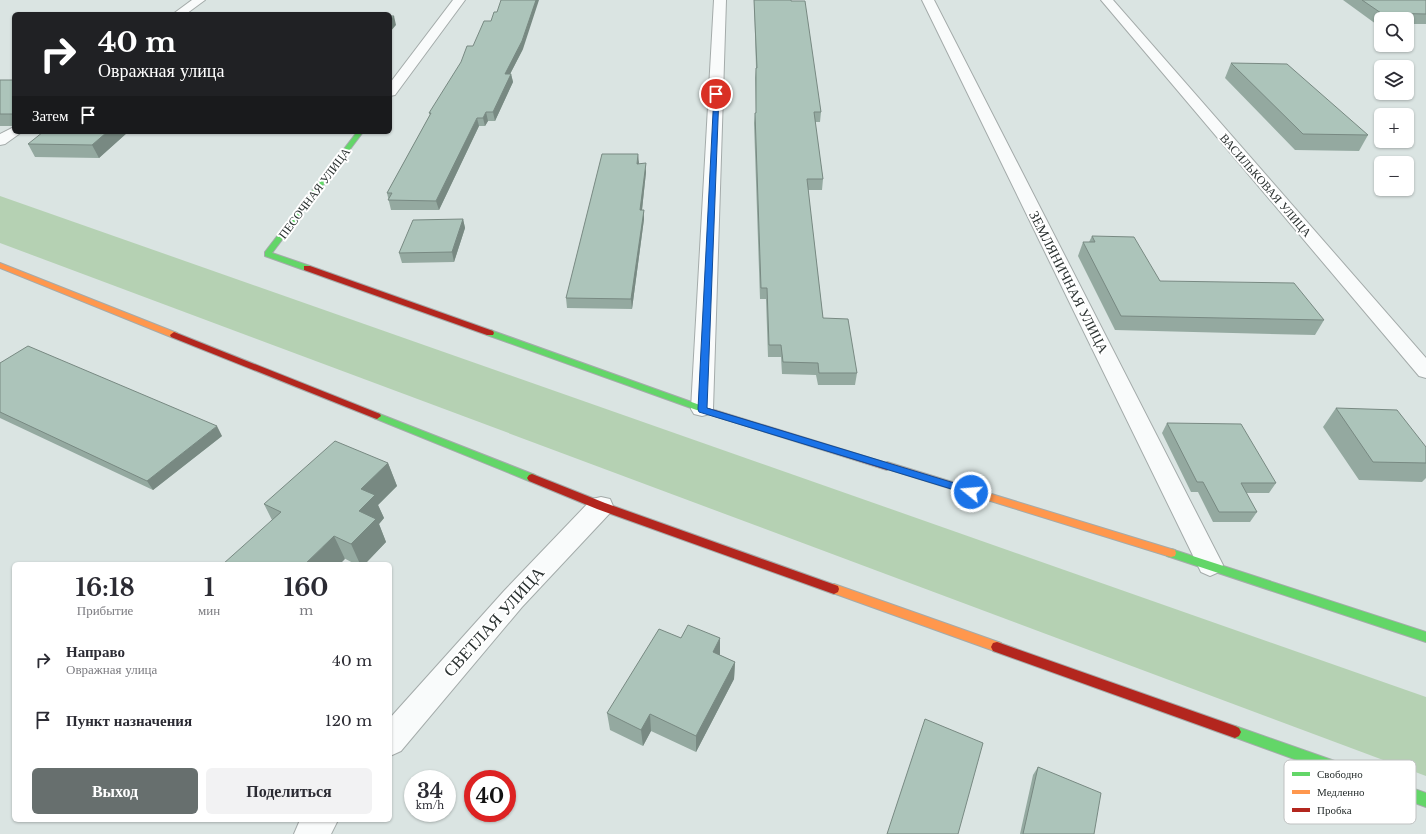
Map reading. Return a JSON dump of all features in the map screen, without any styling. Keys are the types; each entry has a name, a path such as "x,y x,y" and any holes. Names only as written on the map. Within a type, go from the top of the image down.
{"street":[{"path":"182,12 199,0"},
{"path":"392,89 459,0"},
{"path":"720,0 702,409 1210,565 1426,637"},
{"name":"ЗЕМЛЯНИЧНАЯ УЛИЦА","path":"928,0 1210,565"},
{"name":"ВАСИЛЬКОВАЯ УЛИЦА","path":"1107,0 1426,371"},
{"path":"0,141 12,132"},
{"name":"ПЕСОЧНАЯ УЛИЦА","path":"358,134 268,254 702,409"},
{"path":"0,265 601,506 1314,760"},
{"name":"СВЕТЛАЯ УЛИЦА","path":"392,739 513,599 601,506"},
{"path":"1416,796 1426,800"},
{"path":"310,834 320,822"}],"green space":[{"path":"0,196 1426,697 1426,776 1416,772 1416,760 1383,760 0,243"}],"building":[{"path":"501,0 536,0 522,41 505,74 511,74 493,112 486,112 483,118 477,118 436,201 388,200 392,193 387,193 431,113 429,113 461,62 467,46 473,46 484,21 491,21 494,12 497,12"},
{"path":"754,0 805,1 821,112 814,112 823,179 807,179 823,318 848,319 857,373 819,373 818,363 783,362 781,345 769,345 767,288 761,288 755,113 757,68"},
{"path":"1362,0 1426,0 1426,14 1414,14 1414,12 1380,12"},
{"path":"1231,63 1287,64 1368,135 1303,134"},
{"path":"0,80 12,80 12,114 0,114"},
{"path":"40,134 105,134 92,145 28,144"},
{"path":"602,154 638,154 637,164 646,163 640,210 644,210 631,299 566,298"},
{"path":"463,219 452,252 399,253 413,220"},
{"path":"1092,236 1134,237 1160,281 1294,283 1324,320 1121,316 1083,242 1095,242"},
{"path":"28,346 217,426 147,481 0,412 0,363"},
{"path":"1336,408 1397,410 1426,447 1426,463 1373,462"},
{"path":"1167,423 1241,424 1276,483 1241,483 1257,512 1219,512 1203,482 1197,482"},
{"path":"335,441 388,463 361,489 375,495 359,511 376,519 351,544 334,536 307,562 225,562 281,512 264,504"},
{"path":"688,625 720,638 713,652 735,662 696,736 650,714 641,730 607,713 659,629 681,638"},
{"path":"925,719 983,743 958,834 887,834"},
{"path":"1038,767 1101,793 1094,834 1023,834"}],"traffic: fast":[{"path":"307,268 268,254 358,134"},
{"path":"490,333 708,411"},
{"path":"377,416 532,478"},
{"path":"1171,553 1426,637"},
{"path":"1235,732 1314,760"},
{"path":"1416,796 1426,800"}],"traffic: slow":[{"path":"0,265 174,335"},
{"path":"887,466 1171,553"},
{"path":"834,589 997,647"}],"traffic: jam":[{"path":"307,268 490,333"},
{"path":"174,335 377,416"},
{"path":"708,411 887,466"},
{"path":"532,478 601,506 834,589"},
{"path":"997,647 1235,732"}],"route":[{"path":"716,94 702,409 971,492"}]}
